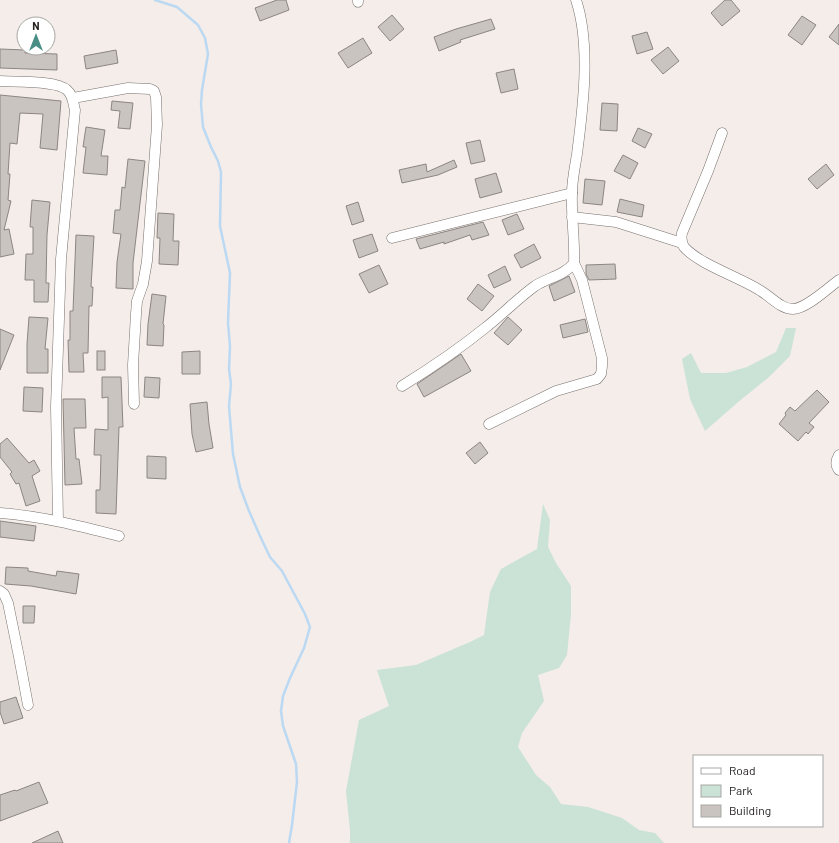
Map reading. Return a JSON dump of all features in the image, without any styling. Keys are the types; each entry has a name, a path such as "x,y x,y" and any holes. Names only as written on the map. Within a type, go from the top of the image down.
{"street":[{"path":"488,424 556,391 597,379 601,374 602,358 582,280 574,263 572,193 581,125 585,75 582,30 576,0"},
{"path":"0,81 62,86 73,98 75,110 61,258 56,407 58,520"},
{"path":"73,98 128,88 150,89 156,96 157,125 147,261 143,284 137,301 136,314 134,345 134,404"},
{"path":"722,133 682,233 682,243 685,248 700,259 745,282 782,306 790,309 797,309 810,302 839,280"},
{"path":"392,238 572,193"},
{"path":"572,217 616,222 682,243"},
{"path":"402,386 480,333 535,286 565,271 574,263"},
{"path":"839,455 836,465 839,470"},
{"path":"0,513 58,520 120,536"},
{"path":"0,591 4,594 8,603 28,705"}],"green space":[{"path":"786,328 796,328 790,356 769,377 705,431 690,399 682,359 691,353 701,373 726,373 747,367 776,352"},
{"path":"543,504 550,520 548,547 556,563 571,586 571,614 567,655 559,668 538,675 544,701 522,733 518,747 536,775 550,787 561,804 588,807 622,818 639,830 655,833 664,843 350,843 346,791 359,720 389,706 377,670 416,665 484,635 490,592 501,569 537,549"}],"building":[{"path":"277,0 286,0 289,10 260,21 255,8"},
{"path":"725,0 731,0 740,11 722,26 711,13"},
{"path":"392,15 404,29 390,41 378,27"},
{"path":"802,16 816,25 802,45 788,35"},
{"path":"491,19 495,29 460,40 461,42 439,51 434,37"},
{"path":"839,24 839,45 829,37"},
{"path":"647,32 653,49 637,54 632,36"},
{"path":"363,38 372,53 348,68 338,53"},
{"path":"668,47 679,61 663,74 651,60"},
{"path":"0,49 16,50 16,56 56,56 57,54 57,70 0,68"},
{"path":"116,50 118,63 86,69 84,56"},
{"path":"514,69 518,89 501,93 496,73"},
{"path":"0,95 61,101 57,150 40,148 43,114 20,113 17,144 10,143 8,200 11,201 4,230 9,229 14,254 0,257"},
{"path":"112,101 133,103 130,129 118,128 120,111 111,110"},
{"path":"602,103 618,104 617,131 600,130"},
{"path":"86,127 105,130 101,156 108,156 107,175 83,173 86,147 83,147"},
{"path":"638,128 652,134 645,148 632,141"},
{"path":"480,140 485,161 471,164 466,143"},
{"path":"623,155 638,163 630,179 614,171"},
{"path":"128,159 145,161 133,263 133,289 116,288 117,262 121,234 113,233 115,210 120,210 122,187 125,188"},
{"path":"454,160 457,167 438,175 402,183 399,170 426,164 427,172"},
{"path":"826,164 834,175 817,189 808,179"},
{"path":"496,173 502,192 480,198 475,179"},
{"path":"585,179 605,181 602,205 583,203"},
{"path":"620,199 644,205 642,217 617,212"},
{"path":"32,200 50,202 47,235 46,283 49,283 48,302 34,302 34,280 25,280 26,254 33,254 33,227 30,227"},
{"path":"358,202 364,221 352,225 346,206"},
{"path":"158,213 174,214 173,241 179,241 178,265 159,264 160,238 157,238"},
{"path":"517,214 524,229 508,235 502,220"},
{"path":"483,222 489,235 472,240 470,235 444,244 444,242 420,249 416,239"},
{"path":"372,234 378,251 359,258 353,240"},
{"path":"76,235 94,236 91,287 93,287 92,306 89,306 88,353 83,353 84,372 69,372 68,340 70,340 70,311 73,311"},
{"path":"534,244 541,258 521,268 514,255"},
{"path":"615,264 616,279 589,280 586,274 586,265"},
{"path":"379,265 388,284 369,293 359,274"},
{"path":"505,266 511,280 494,288 488,275"},
{"path":"569,276 575,292 554,301 549,286"},
{"path":"478,284 494,296 482,311 467,299"},
{"path":"152,294 166,296 163,324 163,346 147,345"},
{"path":"29,317 48,318 45,349 48,349 48,373 27,373"},
{"path":"508,317 522,330 508,345 494,333"},
{"path":"585,319 588,332 563,338 560,325"},
{"path":"0,329 14,335 0,370"},
{"path":"97,351 105,351 105,370 97,370"},
{"path":"200,351 200,374 182,374 182,352"},
{"path":"461,354 471,371 424,397 417,384"},
{"path":"102,377 121,377 123,427 119,427 116,514 96,513 96,490 100,490 101,455 94,455 95,429 108,430 108,397 102,398"},
{"path":"145,377 160,378 159,398 144,397"},
{"path":"24,387 43,388 42,412 23,411"},
{"path":"817,390 829,402 809,423 814,427 808,434 806,432 798,441 779,424 790,407 795,411"},
{"path":"63,399 85,399 86,428 74,428 76,459 79,459 82,484 65,485"},
{"path":"207,402 213,448 196,452 192,434 190,404"},
{"path":"7,438 29,463 34,460 40,471 32,476 40,501 26,506 19,483 16,484 10,474 12,472 0,457 0,444"},
{"path":"480,442 488,453 475,464 466,453"},
{"path":"147,456 166,457 166,479 147,478"},
{"path":"0,521 36,526 34,541 0,537"},
{"path":"6,567 28,568 28,571 56,576 57,571 79,574 76,594 31,586 5,584"},
{"path":"23,606 35,606 34,623 23,623"},
{"path":"16,697 23,718 4,724 0,712 0,702"},
{"path":"39,782 48,803 0,821 0,795 15,790 16,791"},
{"path":"58,831 63,843 32,843"}],"waterway":[{"path":"155,0 177,7 198,25 205,38 208,54 201,104 203,127 218,161 221,172 220,226 230,273 228,323 230,346 229,369 231,384 229,406 233,454 240,487 260,536 270,557 282,571 305,614 310,627 304,648 283,696 281,711 283,726 296,764 297,782 289,843"}]}
